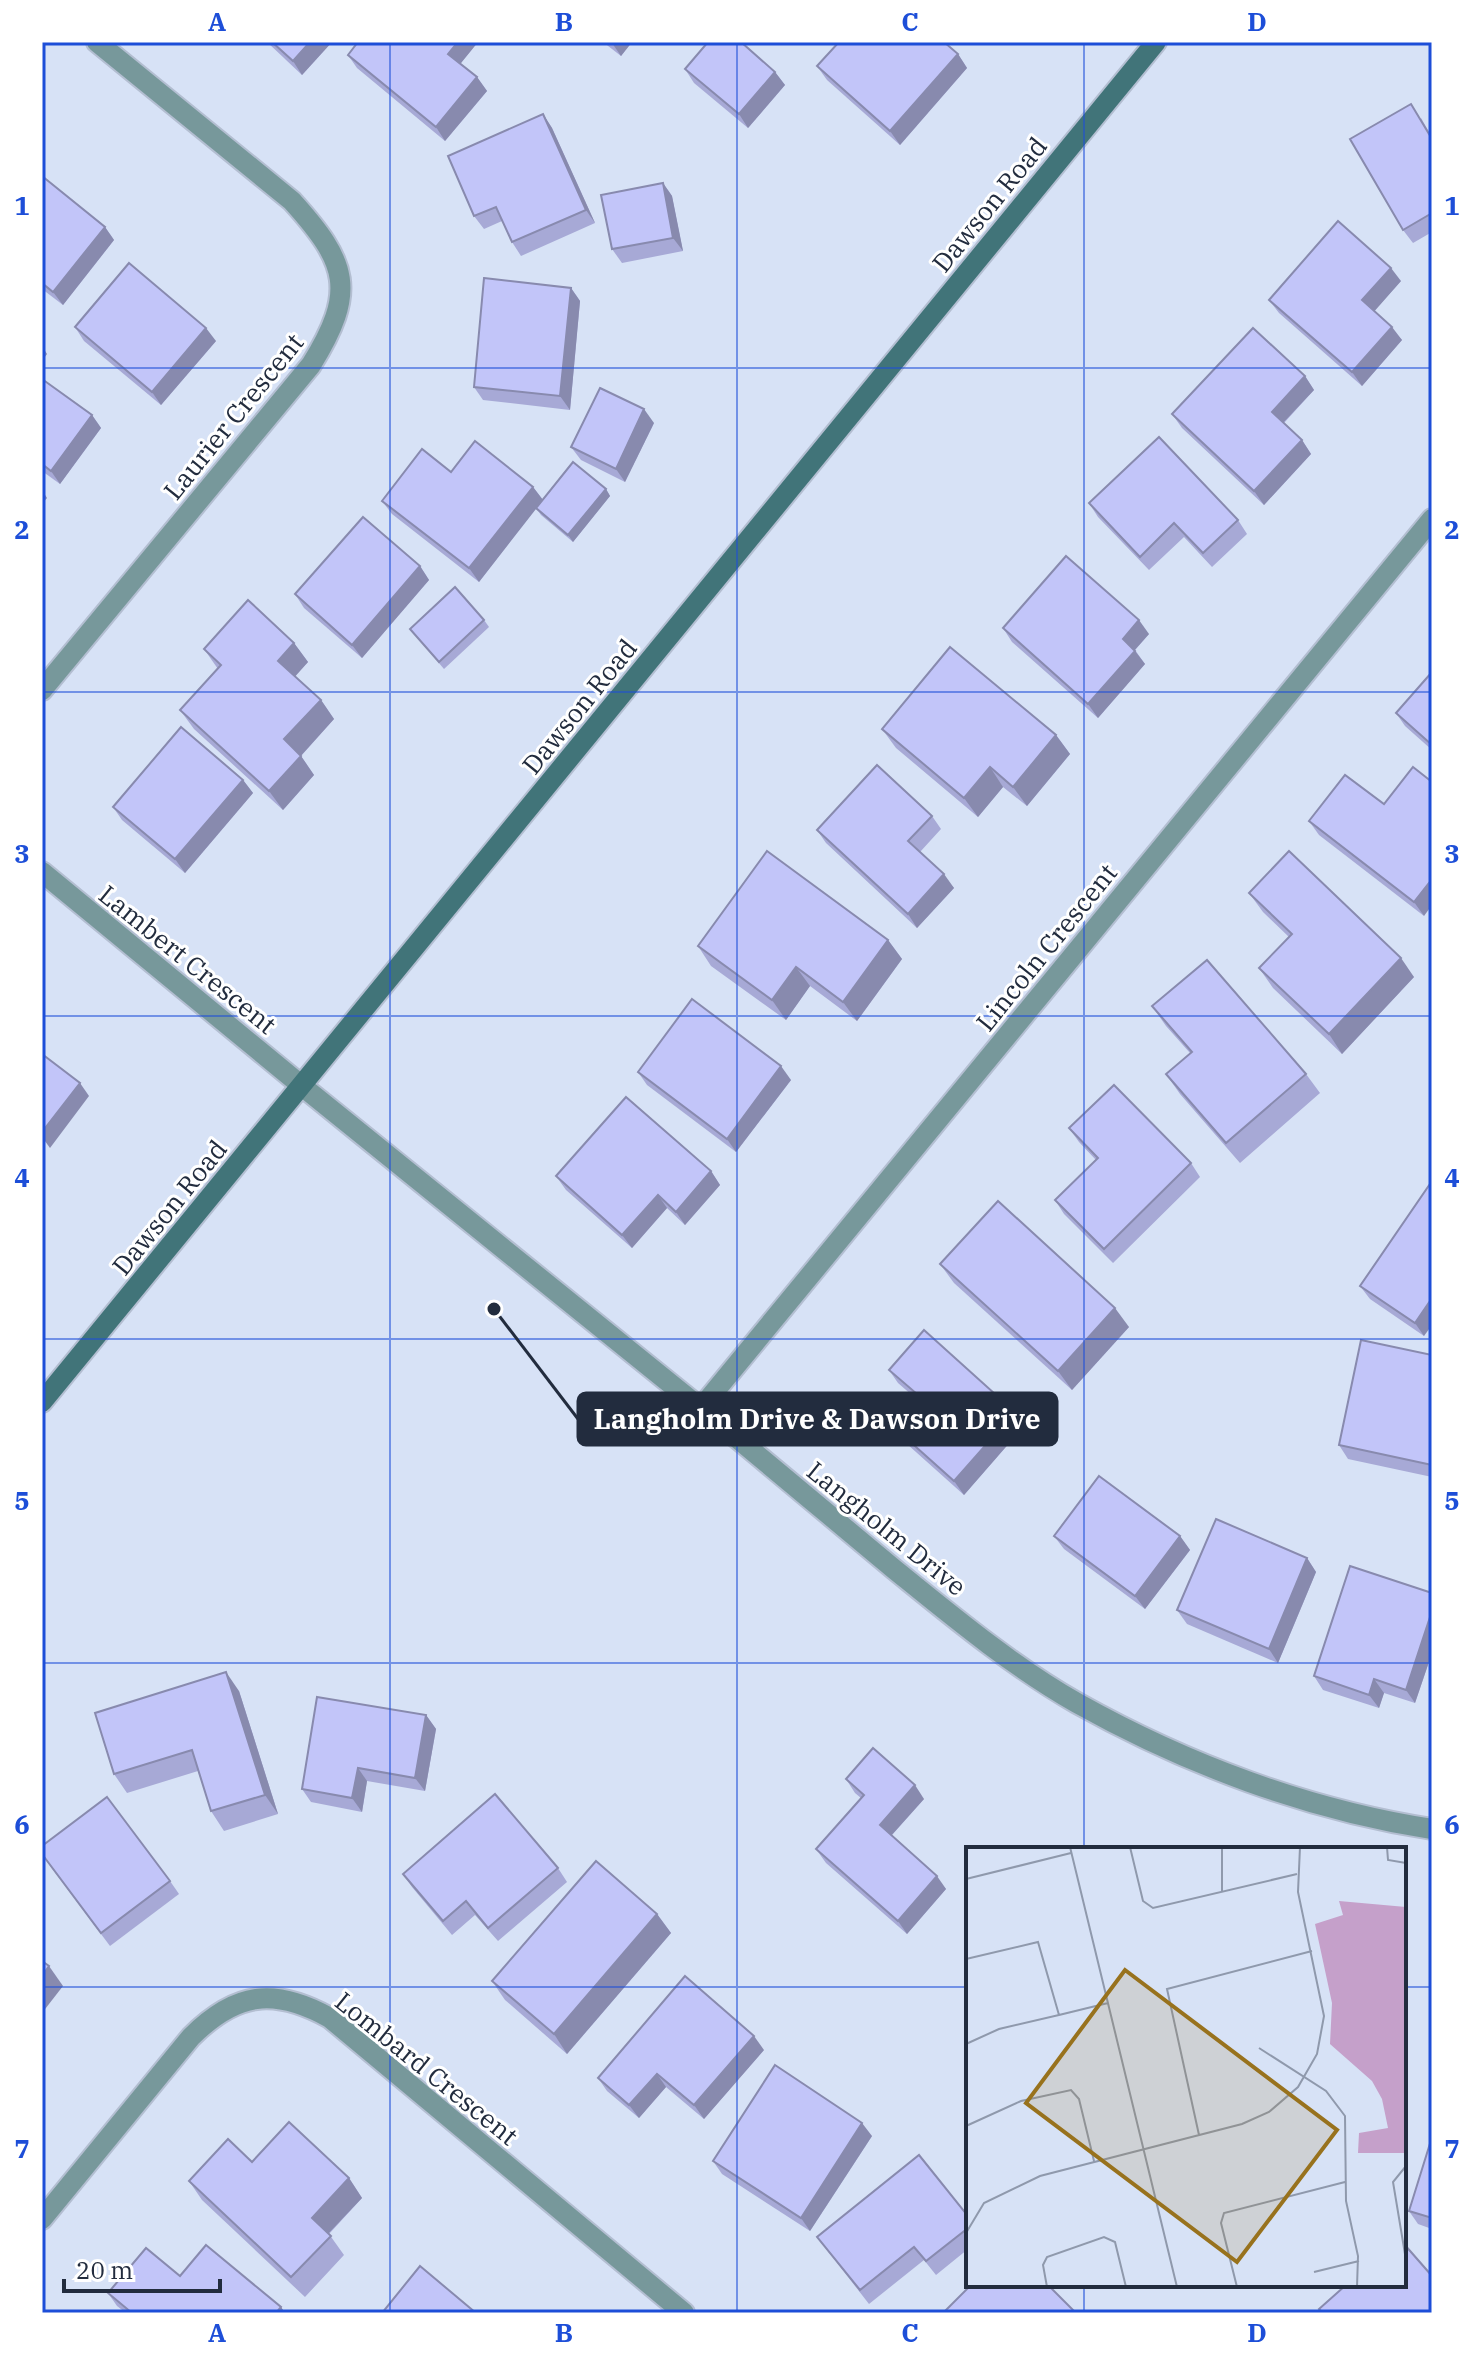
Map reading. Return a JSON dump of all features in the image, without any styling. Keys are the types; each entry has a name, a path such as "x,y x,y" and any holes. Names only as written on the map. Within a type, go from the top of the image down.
{"main road":[{"name":"Dawson Road","path":"42,1402 1147,45"}],"street":[{"name":"Laurier Crescent","path":"42,690 311,365 328,338 339,311 340,279 332,250 292,201 97,42"},
{"name":"Lincoln Crescent","path":"701,1408 1432,519"},
{"name":"Lambert Crescent","path":"42,872 302,1086"},
{"name":"Langholm Drive","path":"302,1086 701,1408 937,1604 1005,1656 1076,1702 1161,1745 1243,1780 1328,1808 1432,1829"},
{"name":"Lombard Crescent","path":"42,2219 191,2037 211,2017 233,2004 255,1998 282,1998 330,2018 684,2313"}],"building":[{"path":"272,42 310,42 293,61"},
{"path":"358,42 458,42 448,54 477,77 436,127 348,55"},
{"path":"708,42 741,42 775,72 739,114 685,69"},
{"path":"839,42 944,42 958,54 890,131 817,66"},
{"path":"1411,104 1432,139 1432,213 1403,230 1350,139"},
{"path":"543,114 586,210 512,242 496,207 474,216 448,156"},
{"path":"42,176 105,227 53,292 42,283"},
{"path":"663,183 673,238 612,249 601,195"},
{"path":"1338,221 1391,268 1362,300 1392,327 1352,372 1269,300"},
{"path":"129,263 206,328 152,392 75,327"},
{"path":"484,278 571,288 560,396 474,387"},
{"path":"1253,328 1305,376 1272,412 1302,440 1254,491 1172,414"},
{"path":"42,379 92,415 51,471 42,464"},
{"path":"600,388 644,409 616,469 571,447"},
{"path":"1159,437 1238,520 1203,553 1174,523 1140,557 1089,503"},
{"path":"475,441 533,487 469,568 382,501 422,449 451,472"},
{"path":"573,462 606,489 568,535 536,508"},
{"path":"363,517 420,566 352,645 295,594"},
{"path":"1066,556 1139,620 1123,639 1135,651 1088,704 1003,628"},
{"path":"455,587 484,620 439,662 410,629"},
{"path":"248,600 294,643 278,661 321,700 284,739 301,756 269,791 180,710 221,665 204,649"},
{"path":"950,647 1056,735 1013,787 990,767 964,798 882,729"},
{"path":"1432,672 1432,745 1396,713"},
{"path":"181,727 243,780 175,859 113,807"},
{"path":"877,765 932,816 908,841 944,874 908,914 817,830"},
{"path":"1413,767 1432,782 1432,879 1414,902 1309,821 1345,775 1384,804"},
{"path":"767,851 888,940 843,1002 796,967 772,1000 698,946"},
{"path":"1289,851 1401,958 1329,1034 1259,968 1292,934 1249,893"},
{"path":"1207,960 1306,1074 1226,1143 1166,1074 1192,1052 1152,1006"},
{"path":"692,999 781,1066 727,1139 638,1072"},
{"path":"42,1054 80,1083 42,1132"},
{"path":"1114,1085 1191,1163 1104,1249 1055,1200 1098,1158 1069,1128"},
{"path":"626,1097 711,1171 676,1212 658,1195 622,1235 556,1176"},
{"path":"1432,1181 1432,1298 1415,1323 1360,1286"},
{"path":"998,1201 1115,1308 1058,1371 940,1264"},
{"path":"924,1330 1015,1412 954,1481 897,1430 924,1400 889,1370"},
{"path":"1361,1340 1432,1355 1432,1465 1339,1445"},
{"path":"1099,1476 1180,1536 1135,1596 1054,1536"},
{"path":"1216,1519 1307,1558 1269,1649 1177,1610"},
{"path":"1350,1566 1432,1593 1432,1611 1406,1690 1374,1679 1369,1695 1314,1676"},
{"path":"226,1672 265,1795 211,1811 192,1750 114,1774 95,1713"},
{"path":"317,1697 426,1715 415,1778 358,1768 352,1798 302,1789"},
{"path":"873,1748 915,1785 880,1825 937,1876 898,1921 816,1849 864,1795 846,1779"},
{"path":"495,1794 558,1868 488,1928 466,1901 443,1921 403,1874"},
{"path":"107,1797 170,1881 101,1933 42,1854 42,1846"},
{"path":"596,1861 657,1914 554,2034 492,1981"},
{"path":"42,1961 49,1966 42,1976"},
{"path":"685,1976 754,2036 694,2105 657,2074 629,2105 598,2078"},
{"path":"775,2065 862,2123 801,2218 713,2161"},
{"path":"289,2122 349,2178 312,2218 331,2236 291,2277 189,2181 228,2139 252,2162"},
{"path":"1432,2137 1432,2218 1409,2211"},
{"path":"919,2155 966,2214 966,2230 926,2261 914,2247 860,2290 817,2237"},
{"path":"206,2245 281,2307 276,2313 132,2313 108,2293 146,2248 180,2276"},
{"path":"1406,2246 1432,2276 1432,2313 1323,2313 1319,2309 1344,2287 1406,2287"},
{"path":"420,2266 476,2313 382,2313"},
{"path":"969,2287 1050,2287 1076,2313 943,2313"}],"place":[{"name":"Langholm Drive & Dawson Drive","path":"494,1309"}]}
